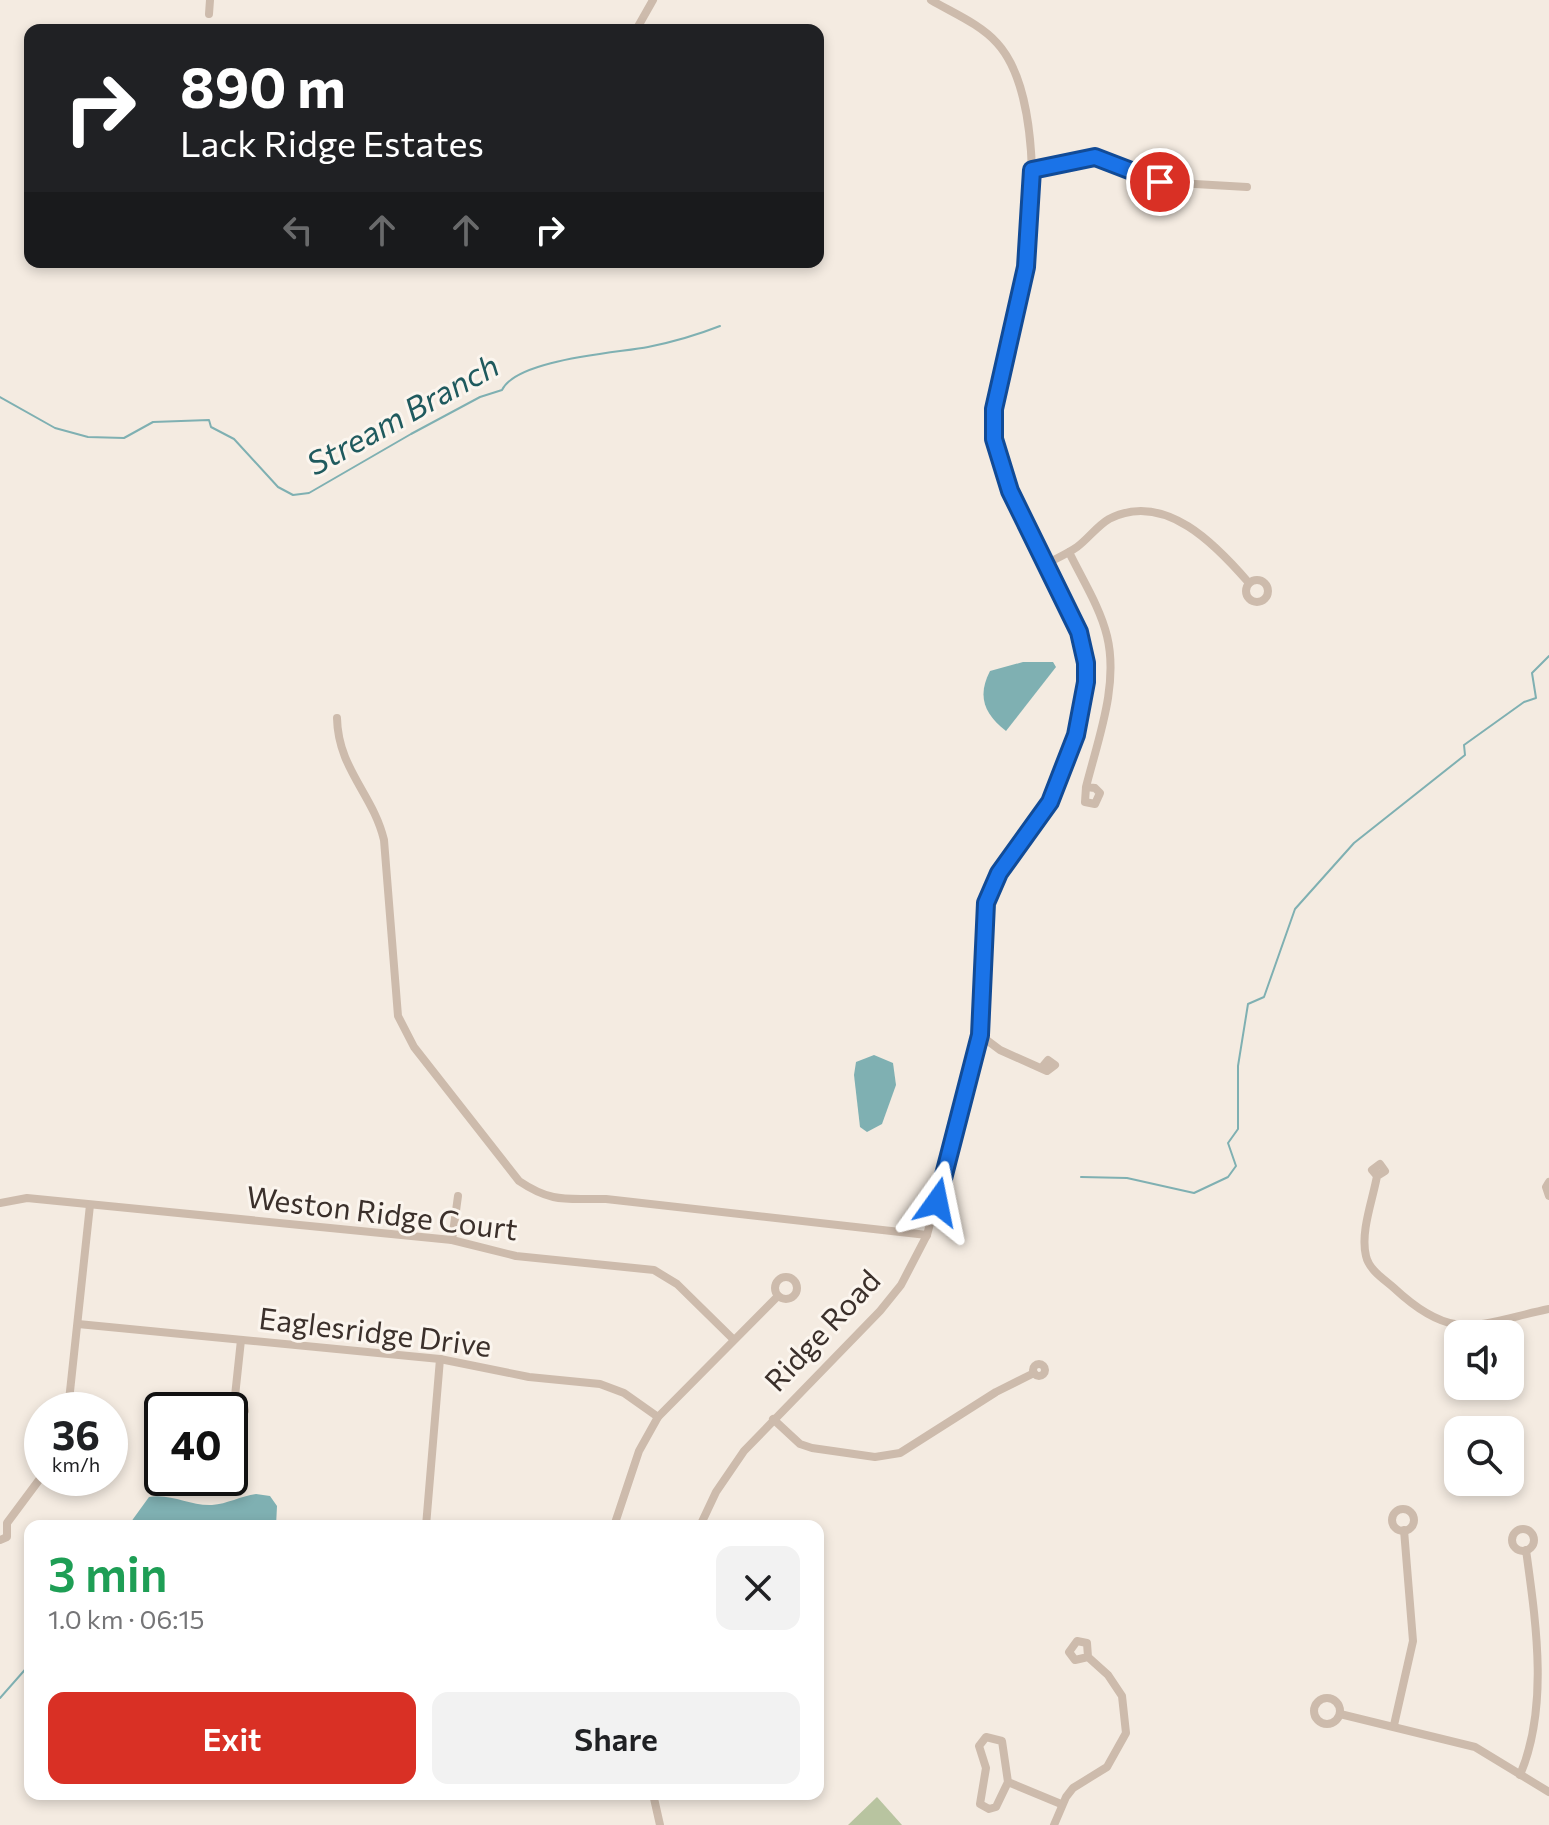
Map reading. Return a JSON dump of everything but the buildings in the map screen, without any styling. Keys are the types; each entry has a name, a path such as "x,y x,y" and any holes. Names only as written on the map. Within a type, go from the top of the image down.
{"street":[{"path":"209,14 210,0"},
{"path":"639,24 653,0"},
{"name":"Ridge Road","path":"703,1520 729,1471 773,1419 880,1311 901,1285 927,1235 980,1035 984,923 991,887 1050,802 1083,708 1086,682 1084,646 1044,565 997,456 993,425 1001,371 1020,306 1026,267 1031,137 1017,75 1010,60 987,33 931,0"},
{"path":"1032,170 1095,157 1147,179 1171,184 1247,187"},
{"path":"1044,565 1069,552 1111,518 1132,513 1155,515 1200,532 1249,583"},
{"path":"1069,552 1100,616 1110,653 1111,681 1086,787"},
{"path":"337,718 337,742 343,759 380,823 384,840 398,1016 414,1047 519,1181 542,1195 564,1201 606,1199 927,1235"},
{"path":"980,1035 1011,1056 1043,1066"},
{"path":"1377,1176 1365,1243 1367,1259 1415,1308 1428,1317 1458,1326 1549,1309"},
{"path":"1549,1182 1546,1187 1549,1196"},
{"path":"452,1240 458,1196"},
{"name":"Weston Ridge Court","path":"0,1203 27,1198 452,1240 516,1256 654,1270 677,1284 733,1339"},
{"path":"70,1392 90,1205"},
{"path":"616,1520 639,1451 658,1417 778,1296"},
{"name":"Eaglesridge Drive","path":"78,1324 440,1359 529,1377 600,1384 624,1393 658,1417"},
{"path":"235,1392 241,1340"},
{"path":"427,1520 440,1359"},
{"path":"773,1419 800,1444 812,1448 888,1457 911,1449 973,1406 1034,1373"},
{"path":"0,1540 9,1534 4,1521 25,1496"},
{"path":"1394,1725 1413,1641 1404,1530"},
{"path":"1520,1775 1537,1732 1538,1708 1537,1633 1526,1550"},
{"path":"1054,1825 1061,1804 1073,1788 1107,1767 1126,1733 1122,1696 1108,1675 1088,1657"},
{"path":"1340,1714 1475,1747 1549,1792"},
{"path":"986,1737 1002,1741 1008,1782 996,1807 982,1807 978,1796 986,1768 979,1746 986,1737"},
{"path":"1008,1782 1061,1804"},
{"path":"654,1800 660,1825"}],"green space":[{"path":"877,1797 902,1825 848,1825"}],"water":[{"path":"1023,662 1053,662 1056,667 1006,731 992,718 985,704 986,680 990,671"},
{"path":"874,1055 893,1063 896,1085 882,1124 867,1132 860,1127 854,1075 856,1062"},
{"path":"256,1494 270,1496 277,1506 276,1520 132,1520 149,1497 196,1504 223,1503"}],"waterway":[{"name":"Stream Branch","path":"0,397 55,428 88,437 124,438 153,422 209,420 211,427 234,439 278,487 293,495 309,493 480,397 502,390 511,379 527,371 569,359 657,345 720,326"},
{"path":"1081,1177 1127,1178 1194,1193 1228,1177 1236,1166 1228,1143 1238,1129 1238,1066 1248,1004 1264,997 1295,909 1354,843 1465,755 1464,745 1524,702 1536,698 1532,673 1549,656"},
{"path":"0,1698 24,1671"}],"route":[{"path":"937,1202 962,1095 980,1035 986,903 999,873 1035,827 1061,778 1076,735 1086,682 1084,646 1079,632 1010,491 994,439 994,409 1001,371 1020,306 1026,267 1032,170 1095,157 1160,182"}]}
